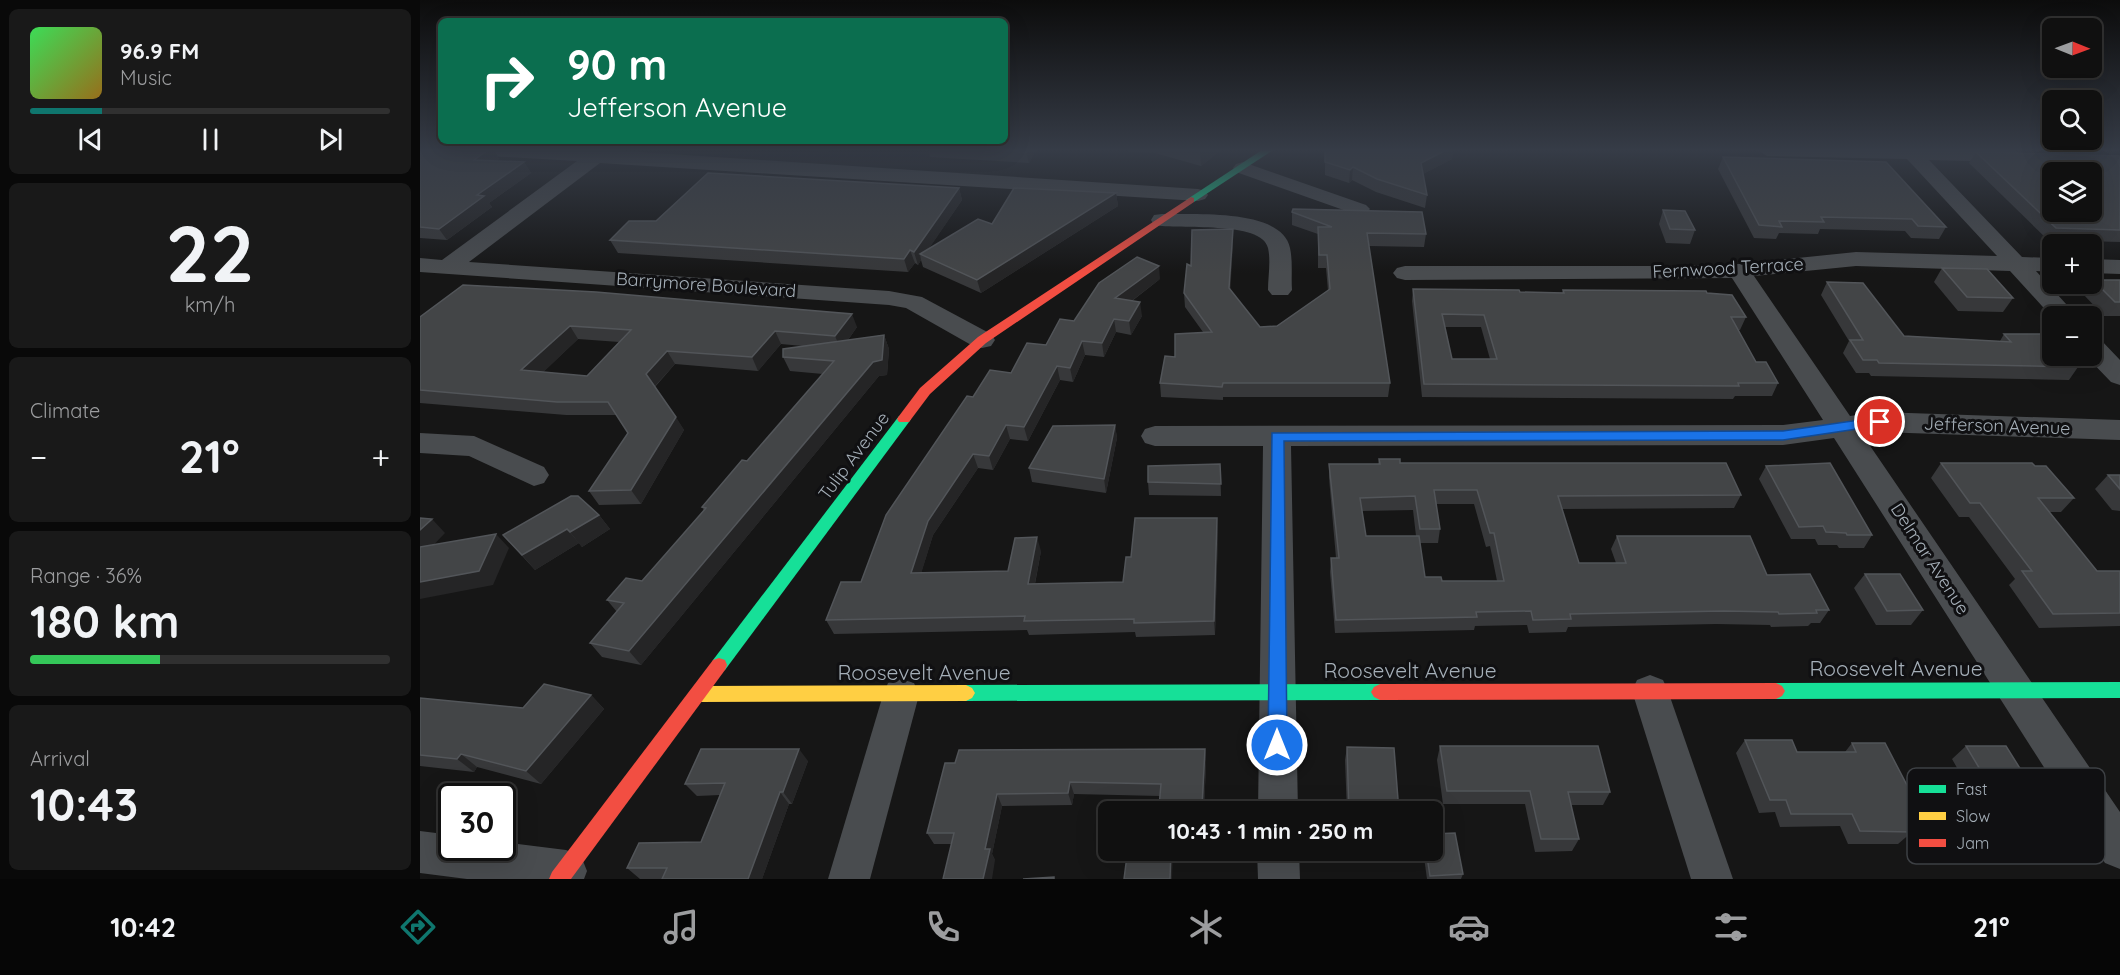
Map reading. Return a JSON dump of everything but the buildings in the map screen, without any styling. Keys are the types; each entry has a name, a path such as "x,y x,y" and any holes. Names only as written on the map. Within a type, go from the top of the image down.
{"main road":[{"name":"Tulip Avenue","path":"562,875 925,391 982,340 1205,191"},
{"name":"Roosevelt Avenue","path":"700,694 2120,690"}],"street":[{"path":"447,267 549,191"},
{"path":"1140,191 1198,195"},
{"path":"1308,191 1359,209"},
{"path":"1947,191 2055,306"},
{"path":"1162,220 1248,224 1262,228 1279,246 1280,290"},
{"name":"Fernwood Terrace","path":"1405,273 1739,271 1856,259 2042,265"},
{"name":"Barrymore Boulevard","path":"420,265 898,299 913,302 982,340"},
{"path":"2102,266 2120,267"},
{"name":"Delmar Avenue","path":"1739,271 2068,768"},
{"path":"2102,357 2120,376"},
{"name":"Jefferson Avenue","path":"1155,436 1783,435 1880,422 2120,430"},
{"path":"1277,436 1278,801"},
{"path":"420,442 474,446 534,475"},
{"path":"1650,691 1712,879"},
{"path":"849,879 901,695"},
{"name":"Delmar Avenue","path":"2105,825 2120,848"},
{"path":"420,852 562,875"},
{"path":"1278,861 1278,879"}],"traffic: fast":[{"path":"1191,200 1205,191"},
{"path":"719,665 904,419"},
{"path":"1776,691 2120,690"},
{"path":"966,693 1380,692"}],"traffic: slow":[{"path":"700,694 966,693"}],"traffic: jam":[{"path":"904,419 925,391 982,340 1191,200"},
{"path":"559,879 719,665"},
{"path":"1380,692 1776,691"}],"route":[{"path":"1277,745 1277,436 1783,435 1880,422"}]}
